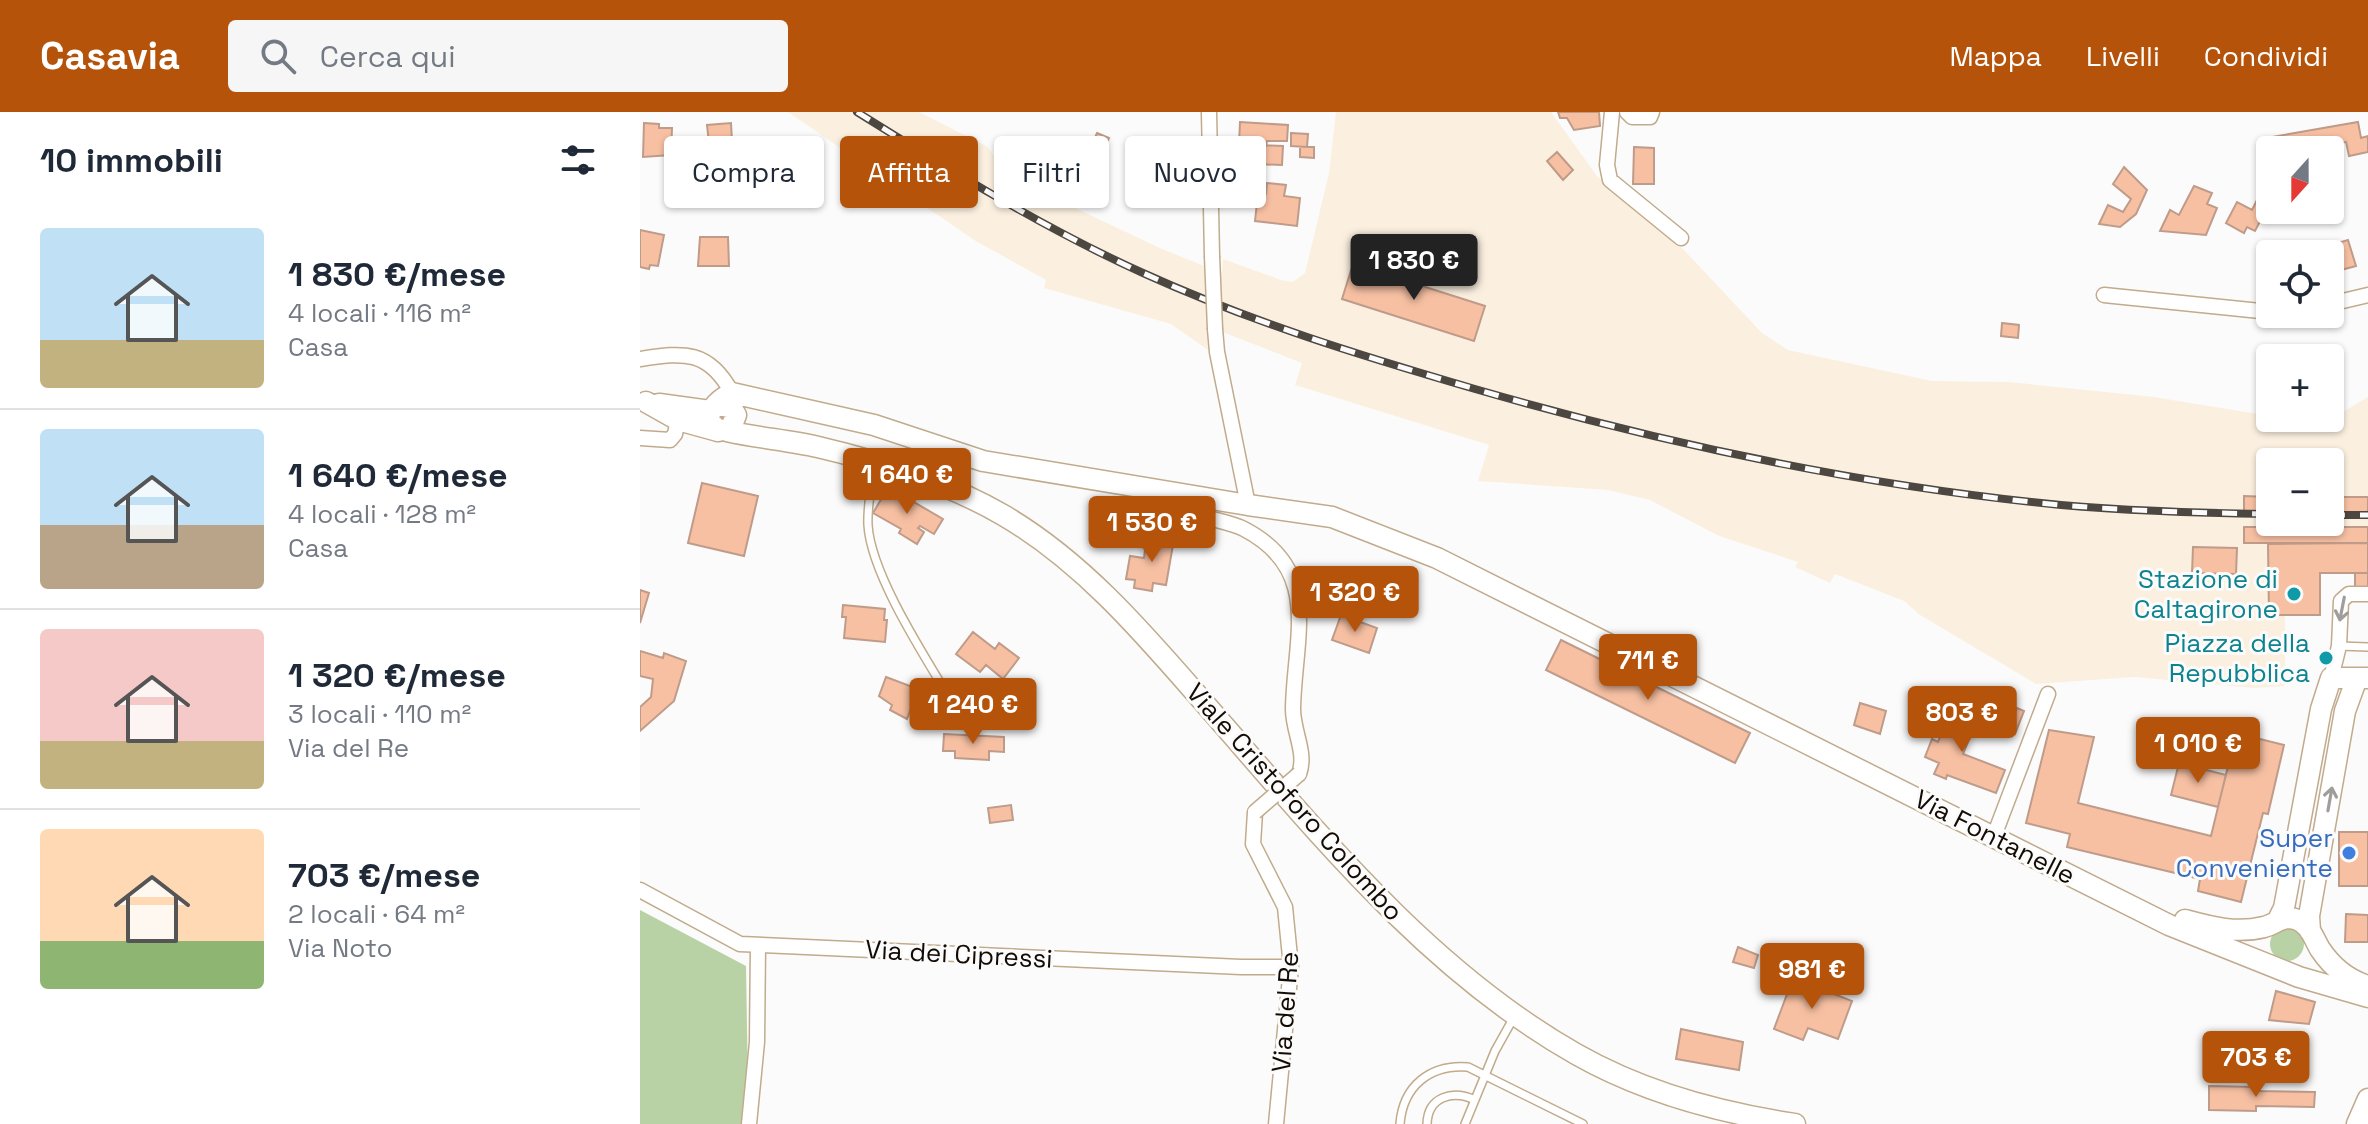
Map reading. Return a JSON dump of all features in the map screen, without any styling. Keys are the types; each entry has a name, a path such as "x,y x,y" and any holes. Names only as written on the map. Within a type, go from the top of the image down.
{"street":[{"path":"1209,112 1217,352 1248,505"},
{"path":"1612,112 1607,165 1610,180 1681,238"},
{"path":"1627,112 1632,117 1650,117 1652,112"},
{"path":"2104,295 2256,311"},
{"path":"2344,301 2368,295"},
{"path":"640,359 675,353 700,359 722,374 725,415"},
{"path":"643,402 725,415"},
{"path":"643,402 678,420 725,415"},
{"name":"Via Fontanelle","path":"725,415 758,405 785,406 874,425 983,461 1332,517 1437,558 2123,902"},
{"name":"Viale Cristoforo Colombo","path":"725,415 816,447 926,479 1003,516 1049,546 1093,583 1148,639 1325,842 1449,963 1515,1014 1578,1055 1647,1085 1711,1105 1795,1124"},
{"path":"640,438 670,440 675,434 678,420"},
{"name":"Via del Re","path":"1190,496 1197,514 1243,529 1277,554 1293,574 1300,603 1293,712 1304,761 1299,774 1255,812 1253,844 1285,907 1291,967 1276,1124"},
{"path":"2331,678 2362,678 2345,711 2309,916 2313,948 2309,959 2301,966 2291,970 2278,968 2266,959 2262,936 2284,908 2321,709 2339,646 2342,599 2349,594 2368,594"},
{"path":"1994,836 2048,694"},
{"name":"Via dei Cipressi","path":"640,890 740,944 1291,967"},
{"path":"2123,902 2230,930 2297,920 2311,934 2332,965 2346,976 2368,986"},
{"path":"2123,902 2169,925 2278,968 2368,997"},
{"path":"749,1124 757,1042 758,945"},
{"path":"2357,1124 2368,1099"}],"lane":[{"path":"875,462 868,528 876,560 920,649 958,712"},
{"path":"2339,646 2368,647"},
{"path":"1465,1124 1484,1075 1515,1014"},
{"path":"1400,1124 1404,1101 1425,1075 1457,1066 1468,1067 1583,1124"},
{"path":"1427,1124 1430,1109 1442,1097 1459,1094 1475,1100"}],"shaded area":[{"path":"788,112 919,112 966,136 840,136 840,148"},
{"path":"1336,112 1551,112 1597,176 1684,250 1762,333 1788,350 1932,381 2009,382 2154,397 2256,414 2256,432 2344,432 2344,411 2368,397 2368,573 2320,573 2320,615 2285,615 2285,686 2254,688 2135,677 2036,684 1920,615 1904,601 1835,574 1830,583 1795,567 1798,562 1719,536 1650,500 1608,490 1478,481 1489,445 1295,385 1302,363 1207,326 1208,350 1171,324 1044,288 1046,280 974,240 928,208 978,208 978,142 988,147 994,156 994,208 1075,208 1222,273 1223,259 1293,282 1305,273 1329,173"}],"green space":[{"path":"640,910 746,966 748,1089 743,1124 640,1124"},
{"path":"2287,927 2299,932 2304,944 2299,956 2287,961 2275,956 2270,944 2275,932"}],"building":[{"path":"1558,112 1599,112 1600,126 1574,130 1567,118 1560,118"},
{"path":"1240,122 1288,125 1287,141 1267,141 1266,146 1266,136 1239,136"},
{"path":"2358,122 2361,138 2368,136 2368,152 2349,156 2344,136 2278,136"},
{"path":"644,123 672,128 672,136 664,136 664,156 643,157"},
{"path":"731,123 732,136 708,136 707,125"},
{"path":"1291,133 1308,134 1307,147 1291,146"},
{"path":"1266,145 1283,146 1282,165 1266,164"},
{"path":"1300,147 1314,147 1314,158 1300,157"},
{"path":"1634,147 1654,148 1654,184 1633,184"},
{"path":"1557,152 1573,170 1563,180 1547,161"},
{"path":"2124,167 2147,190 2136,214 2120,227 2099,224 2108,205 2123,212 2131,199 2113,184"},
{"path":"1267,183 1286,185 1284,196 1300,198 1297,226 1255,221 1256,208 1266,208"},
{"path":"2194,186 2212,193 2207,204 2217,208 2206,235 2160,231 2170,210 2179,215"},
{"path":"2237,202 2252,210 2256,202 2256,224 2259,224 2255,231 2247,227 2244,233 2226,223"},
{"path":"640,230 664,235 658,266 650,265 649,269 640,267"},
{"path":"700,237 728,237 729,266 698,266"},
{"path":"2348,240 2356,266 2344,269 2344,241"},
{"path":"1353,264 1485,306 1474,341 1342,299"},
{"path":"2002,323 2019,325 2018,338 2001,336"},
{"path":"702,483 758,496 744,556 688,543"},
{"path":"886,491 900,494 943,519 934,534 920,526 918,528 924,532 917,544 899,533 901,529 873,513"},
{"path":"2244,496 2256,496 2256,512 2244,512"},
{"path":"2344,497 2368,497 2368,513 2344,512"},
{"path":"1119,515 1132,517 1130,532 1116,529"},
{"path":"2244,527 2256,527 2256,536 2344,536 2344,527 2368,527 2368,543 2244,543"},
{"path":"1147,535 1174,539 1166,585 1153,583 1152,591 1134,588 1135,580 1126,579 1130,556 1144,558"},
{"name":"Stazione di Caltagirone","path":"2368,543 2368,573 2320,573 2320,615 2269,615 2268,544"},
{"path":"2193,547 2237,548 2236,574 2192,573"},
{"path":"2355,573 2368,573 2368,587 2355,587"},
{"path":"640,590 649,593 640,623"},
{"path":"843,605 885,609 885,642 844,638 846,617 842,617"},
{"path":"1341,615 1377,628 1369,653 1332,640"},
{"path":"973,632 995,649 999,643 1019,658 1003,679 986,665 980,672 956,654"},
{"path":"1561,640 1750,733 1735,763 1546,670"},
{"path":"640,651 663,658 664,653 686,661 674,701 640,731 640,707 651,697 653,679 640,676"},
{"path":"886,677 918,689 907,719 890,710 892,705 879,696"},
{"path":"1860,703 1886,711 1880,734 1854,725"},
{"path":"1951,707 1978,717 1963,754 2005,770 1996,793 1947,775 1946,779 1934,774 1939,763 1925,757 1932,739 1938,742"},
{"path":"2017,708 2024,711 2015,734 2008,731"},
{"path":"2049,730 2094,737 2078,803 2211,836 2236,733 2284,745 2268,814 2263,813 2241,902 2198,891 2200,879 2067,847 2070,834 2026,823"},
{"path":"944,734 1004,737 1004,752 989,751 989,760 955,758 955,751 943,751"},
{"path":"2179,763 2226,775 2218,807 2171,795"},
{"path":"1011,805 1013,820 990,823 988,808"},
{"path":"2339,832 2368,832 2368,886 2339,886"},
{"path":"2346,914 2368,915 2368,942 2345,942"},
{"path":"1738,947 1758,955 1754,968 1733,962"},
{"path":"1793,978 1852,1001 1838,1039 1808,1028 1803,1040 1774,1029"},
{"path":"2276,991 2315,1002 2309,1024 2269,1020"},
{"path":"1681,1029 1743,1042 1739,1070 1676,1059"},
{"path":"2209,1086 2315,1092 2314,1107 2256,1106 2256,1111 2209,1110"}],"railway":[{"path":"857,112 1033,218 1143,273 1266,323 1475,389 1692,445 1912,487 2087,507 2256,514"},
{"path":"2344,515 2368,515"}],"place":[{"name":"Stazione di Caltagirone","path":"2294,594"},
{"name":"Piazza della Repubblica","path":"2326,658"},
{"name":"Super Conveniente","path":"2349,853"}]}
